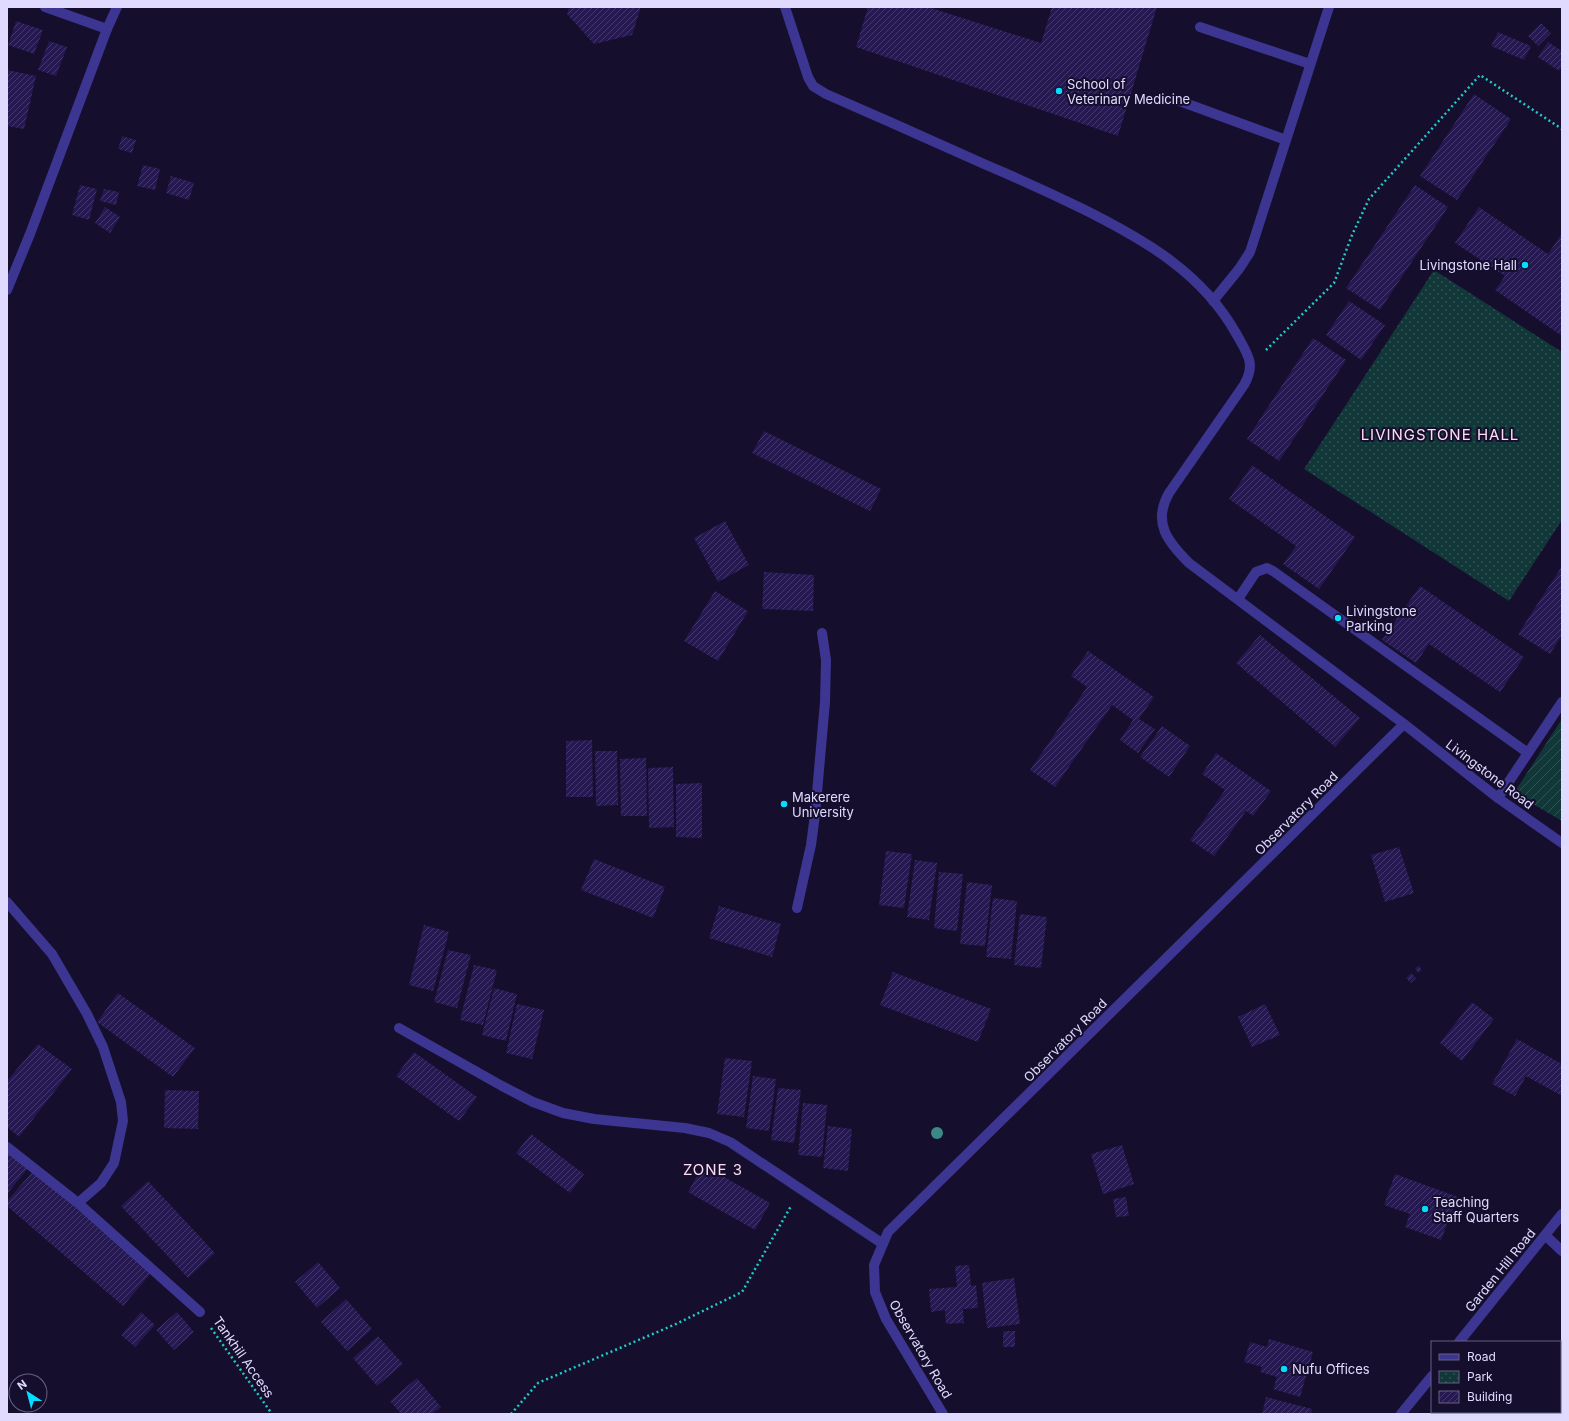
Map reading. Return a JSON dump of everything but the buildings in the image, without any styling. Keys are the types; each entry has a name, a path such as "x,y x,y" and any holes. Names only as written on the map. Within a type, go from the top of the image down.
{"street":[{"path":"45,7 107,29"},
{"path":"7,290 30,234 107,29 117,7"},
{"path":"786,7 803,66 813,86 826,94 1033,185 1121,228 1146,243 1175,263 1197,283 1213,301 1233,328 1245,349 1250,366"},
{"path":"1213,301 1239,269 1250,252 1329,7"},
{"path":"1200,27 1310,64"},
{"path":"1174,99 1286,140"},
{"name":"Livingstone Road","path":"1250,366 1250,372 1244,385 1163,502 1162,522 1165,534 1178,552 1189,563 1404,724 1498,798 1562,842"},
{"path":"1238,599 1256,572 1267,568 1273,571 1528,753"},
{"path":"797,908 812,845 816,808 825,702 826,660 822,633"},
{"path":"1498,798 1562,702"},
{"name":"Observatory Road","path":"944,1414 886,1319 875,1292 874,1265 888,1232 1404,724"},
{"path":"7,902 52,954 87,1014 103,1047 121,1102 123,1121 114,1162 101,1182 78,1203"},
{"path":"399,1028 533,1102 564,1113 594,1119 685,1128 709,1133 730,1142 883,1244"},
{"path":"7,1147 78,1203 200,1312"},
{"name":"Garden Hill Road","path":"1460,1341 1562,1214"},
{"path":"1545,1235 1562,1251"},
{"path":"1407,1412 1431,1377"}],"path":[{"path":"1250,366 1334,283 1352,235 1369,199 1480,76 1562,130"},
{"path":"511,1414 538,1383 676,1324 742,1292 801,1189"},
{"name":"Tankhill Access","path":"200,1312 272,1414"}],"green space":[{"path":"1434,270 1562,352 1562,520 1509,601 1304,469"},
{"path":"1562,719 1562,821 1514,793"}],"place":[{"name":"School of Veterinary Medicine","path":"1059,91"},
{"name":"Livingstone Hall","path":"1525,265"},
{"name":"Livingstone Parking","path":"1338,618"},
{"name":"Makerere University","path":"784,804"},
{"name":"Teaching Staff Quarters","path":"1425,1209"},
{"name":"Nufu Offices","path":"1284,1369"}],"district":[{"name":"LIVINGSTONE HALL","path":"1440,435"},
{"name":"ZONE 3","path":"713,1170"}]}
